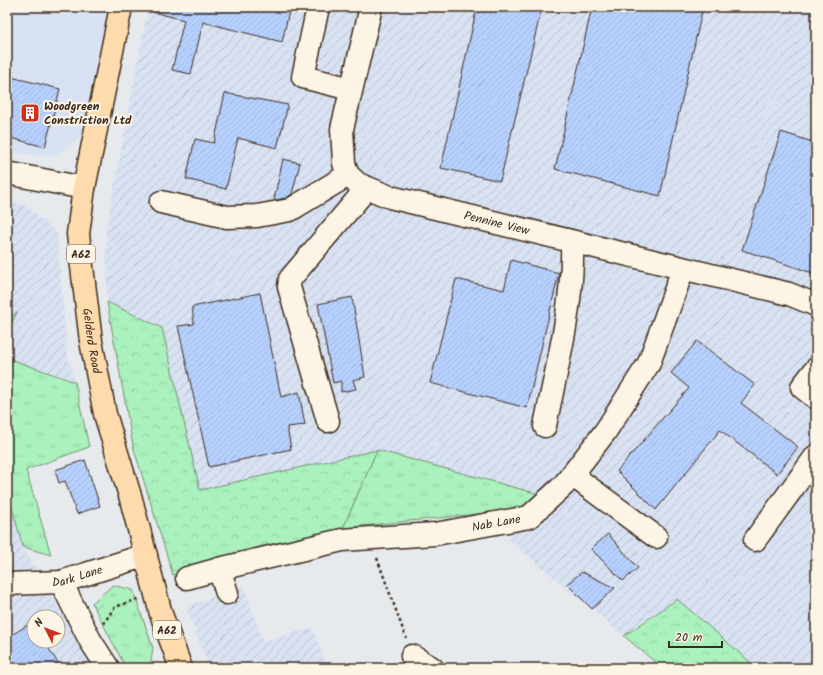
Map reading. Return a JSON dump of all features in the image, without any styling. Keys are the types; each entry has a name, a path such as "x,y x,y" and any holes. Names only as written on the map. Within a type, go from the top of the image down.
{"main road":[{"name":"Gelderd Road","path":"121,7 84,188 78,234 91,341 105,414 162,617 181,668"}],"street":[{"path":"318,7 304,77 351,89"},
{"path":"160,202 227,217 257,216 290,210 348,175 344,163 342,129 371,7"},
{"path":"7,173 84,188"},
{"name":"Pennine View","path":"348,175 358,184 390,197 789,294 816,305"},
{"path":"328,421 289,287 290,279 367,188"},
{"path":"545,426 568,313 572,269 572,242"},
{"name":"Nab Lane","path":"187,578 342,540 435,534 529,517 564,485 572,475 605,432 649,363 684,269"},
{"path":"816,369 802,387 816,398"},
{"path":"755,540 816,456"},
{"path":"572,475 656,537"},
{"name":"Dark Lane","path":"7,584 61,582 146,556"},
{"path":"219,569 227,593"},
{"path":"61,582 90,640 108,668"},
{"path":"412,656 432,668"}],"path":[{"path":"370,538 412,656"},
{"path":"90,640 115,607 139,598"}],"shaded area":[{"path":"7,7 109,7 82,135 55,157 7,153"},
{"path":"148,7 816,7 816,668 757,668 677,599 624,636 507,538 556,499 377,450 200,490 162,329 107,302 106,230"},
{"path":"7,200 25,205 57,233 67,353 75,382 7,358 7,333 16,313 7,320"},
{"path":"7,490 23,547 59,609 26,609 26,649 66,649 66,620 94,668 7,668"},
{"path":"244,587 263,641 313,628 327,668 209,668 186,606"}],"green space":[{"path":"107,302 162,328 200,490 377,450 343,528 173,575 133,446"},
{"path":"17,312 7,333 7,320"},
{"path":"7,358 75,382 89,447 26,470 51,555 23,547 7,490"},
{"path":"377,450 557,499 524,509 343,528"},
{"path":"113,585 133,590 153,648 150,668 126,668 92,603"},
{"path":"677,599 757,668 662,668 624,636"}],"building":[{"path":"153,7 290,7 282,42 203,22 191,74 172,70 184,20 153,12"},
{"path":"477,7 542,7 500,181 441,168"},
{"path":"592,7 703,7 660,196 555,169"},
{"name":"Woodgreen Constriction Ltd","path":"7,76 60,89 45,147 7,137"},
{"path":"225,93 288,105 277,148 238,138 226,189 186,179 195,139 214,143"},
{"path":"781,132 816,143 816,274 742,250"},
{"path":"283,159 300,163 292,194 286,198 276,200 274,199"},
{"path":"511,260 559,273 527,408 430,383 456,279 504,290"},
{"path":"260,293 281,397 299,392 305,425 287,427 291,449 209,467 178,326 194,324 192,307"},
{"path":"352,297 365,377 353,380 356,389 341,392 341,381 333,383 318,304"},
{"path":"697,341 755,385 741,403 798,447 777,474 720,430 656,510 617,471 689,388 671,373"},
{"path":"85,460 100,506 77,514 65,481 59,483 55,470"},
{"path":"608,534 638,568 623,581 591,549"},
{"path":"582,572 615,588 592,609 567,584"},
{"path":"26,626 26,649 49,649 61,668 7,668 7,638"}],"place":[{"name":"Woodgreen Constriction Ltd","path":"30,113"}]}
